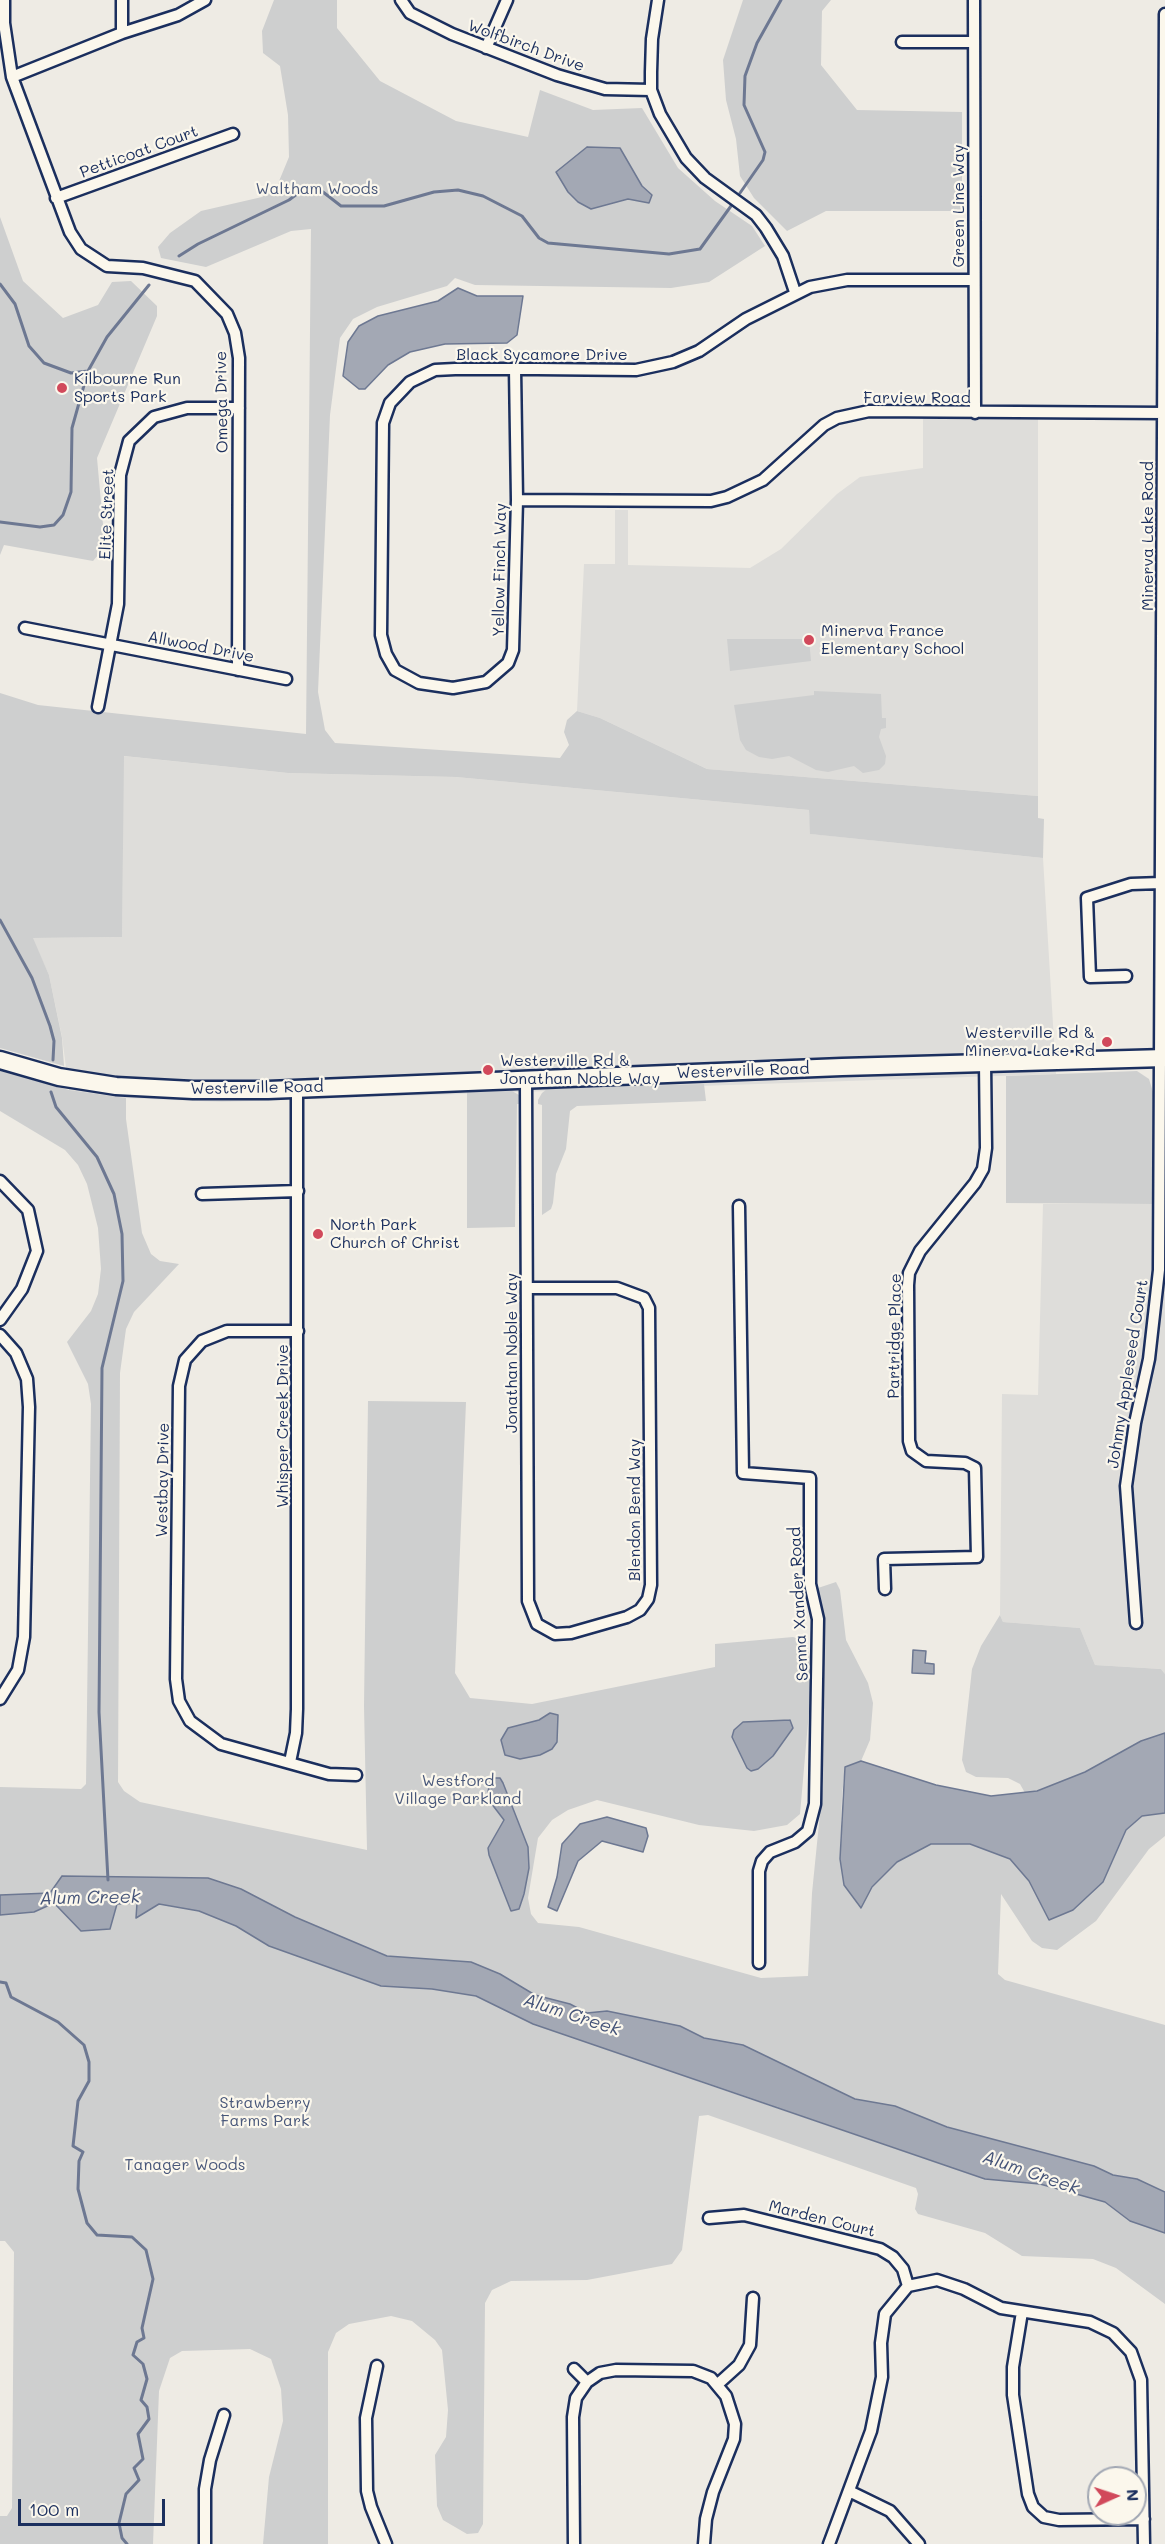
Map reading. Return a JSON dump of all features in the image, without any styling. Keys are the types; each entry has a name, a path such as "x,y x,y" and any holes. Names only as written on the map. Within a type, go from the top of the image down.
{"main road":[{"name":"Westerville Road","path":"0,1060 59,1077 116,1086 193,1090 297,1089 1163,1058"}],"street":[{"name":"Omega Drive","path":"4,0 4,23 12,77 56,198 70,232 81,249 107,266 143,268 195,281 212,295 227,314 235,333 238,358 238,670"},
{"path":"122,0 122,33"},
{"path":"12,77 122,33 178,15 205,0"},
{"name":"Wolfbirch Drive","path":"401,0 410,13 486,48 557,75 605,89 651,90"},
{"path":"486,48 507,0"},
{"path":"658,0 651,39 651,90 660,114 686,158 705,178 756,215 766,228 783,256 795,292"},
{"name":"Green Line Way","path":"974,0 975,413"},
{"name":"Minerva Lake Road","path":"1163,1058 1161,883 1165,414 1165,14"},
{"path":"902,42 974,42"},
{"name":"Petticoat Court","path":"56,198 233,134"},
{"name":"Black Sycamore Drive","path":"410,679 395,669 386,654 381,635 381,455 385,412 402,389 435,370 636,370 673,362 699,351 746,319 795,292 847,280 974,280"},
{"name":"Yellow Finch Way","path":"410,679 434,687 474,686 486,682 508,663 513,650 517,500 515,369"},
{"name":"Elite Street","path":"98,707 120,587 120,475 129,441 154,417 187,408 238,408"},
{"name":"Farview Road","path":"517,500 711,501 740,493 763,480 812,435 837,418 869,411 1165,414"},
{"name":"Allwood Drive","path":"25,628 286,679"},
{"path":"1126,975 1090,977 1087,898 1131,884 1161,883"},
{"name":"Johnny Appleseed Court","path":"1136,1623 1126,1486 1135,1424 1149,1359 1159,1270 1163,1058"},
{"name":"Partridge Place","path":"885,1589 884,1559 977,1557 977,1474 971,1465 926,1461 912,1451 908,1431 908,1285 909,1273 920,1251 975,1183 983,1169 986,1148 985,1063"},
{"name":"Jonathan Noble Way","path":"526,1080 528,1601 537,1624"},
{"name":"Whisper Creek Drive","path":"290,1762 296,1732 297,1709 297,1089"},
{"path":"0,1181 28,1210 37,1251 22,1289 0,1320"},
{"path":"202,1194 298,1191"},
{"name":"Senna Xander Road","path":"739,1206 743,1473 810,1478 810,1584 818,1619 815,1804 807,1831 795,1842 770,1852 762,1861 759,1871 759,1963"},
{"name":"Blendon Bend Way","path":"527,1288 617,1288 644,1298 650,1321 651,1585 648,1599 640,1610 627,1617 571,1633 555,1634 537,1624"},
{"name":"Westbay Drive","path":"290,1762 221,1744 190,1721 179,1701 176,1678 179,1386 185,1360 202,1341 227,1331 298,1331"},
{"path":"0,1335 16,1353 27,1379 29,1407 24,1637 18,1670 0,1699"},
{"path":"290,1762 329,1774 356,1775"},
{"name":"Marden Court","path":"709,2218 744,2215 880,2248 893,2257 903,2269 908,2286"},
{"path":"830,2544 871,2431 882,2377 881,2343 885,2314 908,2286 937,2280 964,2289 1001,2308 1090,2322 1113,2333 1131,2352 1141,2380 1143,2466"},
{"path":"718,2384 739,2365 750,2345 753,2298"},
{"path":"1022,2312 1013,2367 1013,2396 1028,2494 1033,2507 1044,2517 1059,2520 1087,2520"},
{"path":"377,2366 366,2418 367,2490 371,2507 386,2544"},
{"path":"574,2369 587,2382"},
{"path":"574,2544 573,2417 576,2398 587,2382 600,2373 616,2370 684,2370 702,2374 718,2384 732,2410 734,2439 713,2492 706,2519 704,2544"},
{"path":"205,2544 205,2490 210,2460 224,2415"},
{"path":"849,2492 890,2511 919,2544"},
{"path":"1144,2526 1144,2544"}],"shaded area":[{"name":"Minerva France Elementary School","path":"1038,418 1038,796 707,769 600,718 577,711 584,564 615,564 615,510 628,510 628,565 750,568 781,549 837,494 860,477 923,468 923,419"},
{"path":"123,756 288,773 456,777 809,810 811,834 1043,858 1056,1074 222,1102 126,1098 69,1090 62,1037 49,975 32,938 122,937"},
{"path":"1043,1204 1165,1204 1165,1674 1161,1669 1095,1665 1080,1628 1003,1622 1000,1615 1002,1394 1038,1395"}],"green space":[{"name":"Waltham Woods","path":"274,0 337,0 337,28 380,81 456,121 528,137 540,90 593,110 642,108 678,168 715,201 752,226 765,246 709,282 671,288 475,285 455,278 447,286 377,307 353,319 340,338 330,415 318,692 325,730 335,743 560,758 569,745 564,732 567,720 577,711 600,718 707,769 1038,796 1038,818 1044,819 1043,858 810,834 809,810 456,777 288,773 124,756 122,937 33,938 49,975 62,1038 64,1066 0,1048 0,693 38,705 306,734 311,229 291,231 206,267 161,258 158,247 170,233 201,211 262,197 277,186 289,157 288,115 280,66 263,53 262,31"},
{"path":"743,0 831,0 822,11 821,65 857,110 962,112 962,211 826,211 787,231 754,198 740,176 736,139 726,100 723,60"},
{"name":"Kilbourne Run Sports Park","path":"0,217 23,281 63,318 98,305 112,282 131,281 157,306 157,316 97,458 105,547 93,561 4,545 0,555"},
{"path":"727,639 809,639 811,661 730,671"},
{"path":"814,691 881,694 882,718 886,718 886,728 881,729 879,737 886,756 885,764 879,770 863,773 854,766 828,772 816,770 789,756 772,759 759,757 746,750 740,740 734,705 814,695"},
{"name":"Westford Village Parkland","path":"0,1071 69,1090 126,1098 126,1119 142,1233 151,1254 160,1261 179,1264 134,1312 126,1329 120,1373 118,1782 124,1791 140,1802 367,1850 364,1706 368,1401 466,1402 455,1673 470,1698 532,1704 715,1667 715,1644 793,1637 806,1641 810,1657 812,1677 800,1814 787,1825 754,1831 699,1825 597,1800 568,1810 552,1820 538,1838 528,1898 531,1914 538,1923 579,1927 761,1978 808,1976 812,1893 823,1784 820,1772 824,1629 818,1588 836,1582 840,1590 846,1640 868,1683 873,1703 870,1740 861,1761 845,1767 842,1796 840,1859 844,1885 860,1908 872,1888 897,1862 931,1844 970,1844 1010,1859 1029,1880 1049,1919 1103,1882 1126,1830 1142,1816 1165,1813 1165,1836 1149,1849 1096,1921 1057,1950 1042,1948 1032,1941 1001,1894 998,1974 1005,1980 1165,2025 1165,2192 1137,2179 1113,2175 1094,2166 947,2127 895,2106 855,2099 743,2045 704,2038 680,2026 607,2011 588,2013 570,2004 535,1995 500,1974 471,1962 387,1956 295,1917 241,1889 208,1878 62,1876 50,1893 0,1895 0,1787 81,1789 86,1784 91,1404 88,1384 67,1342 91,1311 98,1294 101,1269 98,1228 87,1184 78,1165 65,1150 0,1111"},
{"path":"1137,1071 1149,1079 1153,1092 1152,1204 1006,1203 1006,1076"},
{"path":"704,1084 706,1101 577,1106 570,1111 566,1149 556,1174 553,1203 551,1209 542,1215 542,1105 538,1104 538,1100 542,1093 547,1089"},
{"path":"512,1091 519,1095 522,1104 517,1104 515,1227 467,1228 467,1092"},
{"path":"1000,1615 1003,1622 1080,1628 1095,1665 1161,1669 1165,1674 1165,1733 1141,1741 1085,1772 1037,1791 1025,1793 1020,1784 1008,1778 976,1777 966,1772 962,1760 972,1669 981,1646"},
{"name":"Strawberry Farms Park","path":"150,1896 429,1975 703,2083 985,2179 1040,2184 1105,2202 1130,2221 1165,2233 1165,2304 1116,2268 1093,2259 1022,2256 985,2233 918,2214 915,2209 918,2194 916,2188 708,2115 699,2116 682,2250 672,2264 587,2280 511,2281 492,2290 485,2303 483,2524 478,2533 467,2534 443,2520 437,2506 435,2455 446,2437 448,2410 442,2350 435,2340 412,2321 391,2316 349,2324 336,2333 328,2352 328,2544 263,2544 269,2477 283,2421 281,2389 271,2359 250,2349 182,2351 170,2358 159,2391 153,2544 0,2544 0,2516 7,2516 12,2508 14,2252 5,2241 0,2241 0,1915 23,1913 24,1899"}],"water":[{"path":"587,147 620,148 642,186 652,195 649,203 628,199 591,209 578,202 568,192 556,172"},
{"path":"458,288 477,296 523,296 517,335 507,343 445,344 410,352 388,365 365,389 359,389 343,376 348,342 359,326 378,316 438,301"},
{"path":"913,1650 926,1651 925,1663 934,1664 934,1674 912,1673"},
{"path":"550,1713 558,1715 557,1742 552,1749 540,1755 520,1759 505,1755 501,1740 508,1728 539,1720"},
{"path":"790,1720 793,1728 773,1756 758,1769 751,1771 747,1768 732,1737 734,1730 743,1722"},
{"path":"1165,1733 1165,1813 1142,1816 1126,1830 1103,1882 1073,1910 1049,1920 1029,1881 1010,1859 970,1844 931,1844 897,1862 872,1887 861,1908 844,1885 840,1859 845,1767 861,1761 936,1785 991,1796 1037,1791 1085,1772 1141,1741"},
{"path":"495,1778 500,1778 503,1783 528,1847 529,1868 524,1894 519,1909 511,1911 488,1848 504,1820 491,1803 488,1792 490,1782"},
{"path":"607,1817 646,1828 648,1836 643,1852 602,1841 578,1861 557,1911 548,1907 557,1877 562,1844 580,1824"},
{"name":"Alum Creek","path":"62,1876 208,1878 241,1889 295,1917 387,1956 471,1962 500,1974 535,1995 570,2004 587,2013 607,2011 680,2026 704,2038 743,2045 855,2099 895,2106 947,2127 1094,2166 1113,2175 1137,2179 1165,2192 1165,2233 1130,2221 1105,2202 1040,2184 985,2179 533,2024 476,1996 432,1989 381,1986 269,1946 236,1926 199,1911 159,1904 136,1918 137,1903 117,1904 110,1929 81,1931 54,1903 34,1912 0,1915 0,1895 50,1893"}],"waterway":[{"path":"740,193 763,160 765,152 744,105 745,76 757,43 781,0"},
{"path":"179,256 198,244 289,200 301,191 314,189 323,192 341,206 384,206 434,192 458,190 483,196 522,216 539,238 548,243 669,254 700,249 731,206"},
{"path":"0,284 15,304 29,346 44,363 71,373 88,371"},
{"path":"0,522 40,527 54,525 63,515 71,492 72,428 88,371 107,337 149,285"},
{"path":"0,920 32,978 54,1041 53,1060"},
{"name":"Alum Creek","path":"51,1092 56,1107 97,1157 114,1194 122,1234 123,1281 102,1368 99,1712 108,1880"},
{"path":"0,1982 6,1983 11,1997 58,2022 84,2045 89,2062 89,2081 78,2101 73,2146 83,2152 79,2161 78,2189 87,2223 97,2235 132,2237 146,2250 153,2279 142,2328 144,2338 137,2342 133,2355 143,2364 147,2379 141,2400 147,2407 149,2419 138,2434 143,2459 134,2468 139,2480 126,2494 119,2523 122,2538 127,2544"}],"place":[{"name":"Kilbourne Run Sports Park","path":"62,388"},
{"name":"Minerva France Elementary School","path":"809,640"},
{"name":"Westerville Rd & Minerva Lake Rd","path":"1107,1042"},
{"name":"Westerville Rd & Jonathan Noble Way","path":"488,1070"},
{"name":"North Park Church of Christ","path":"318,1234"}],"park label":[{"name":"Tanager Woods","path":"185,2165"}]}
